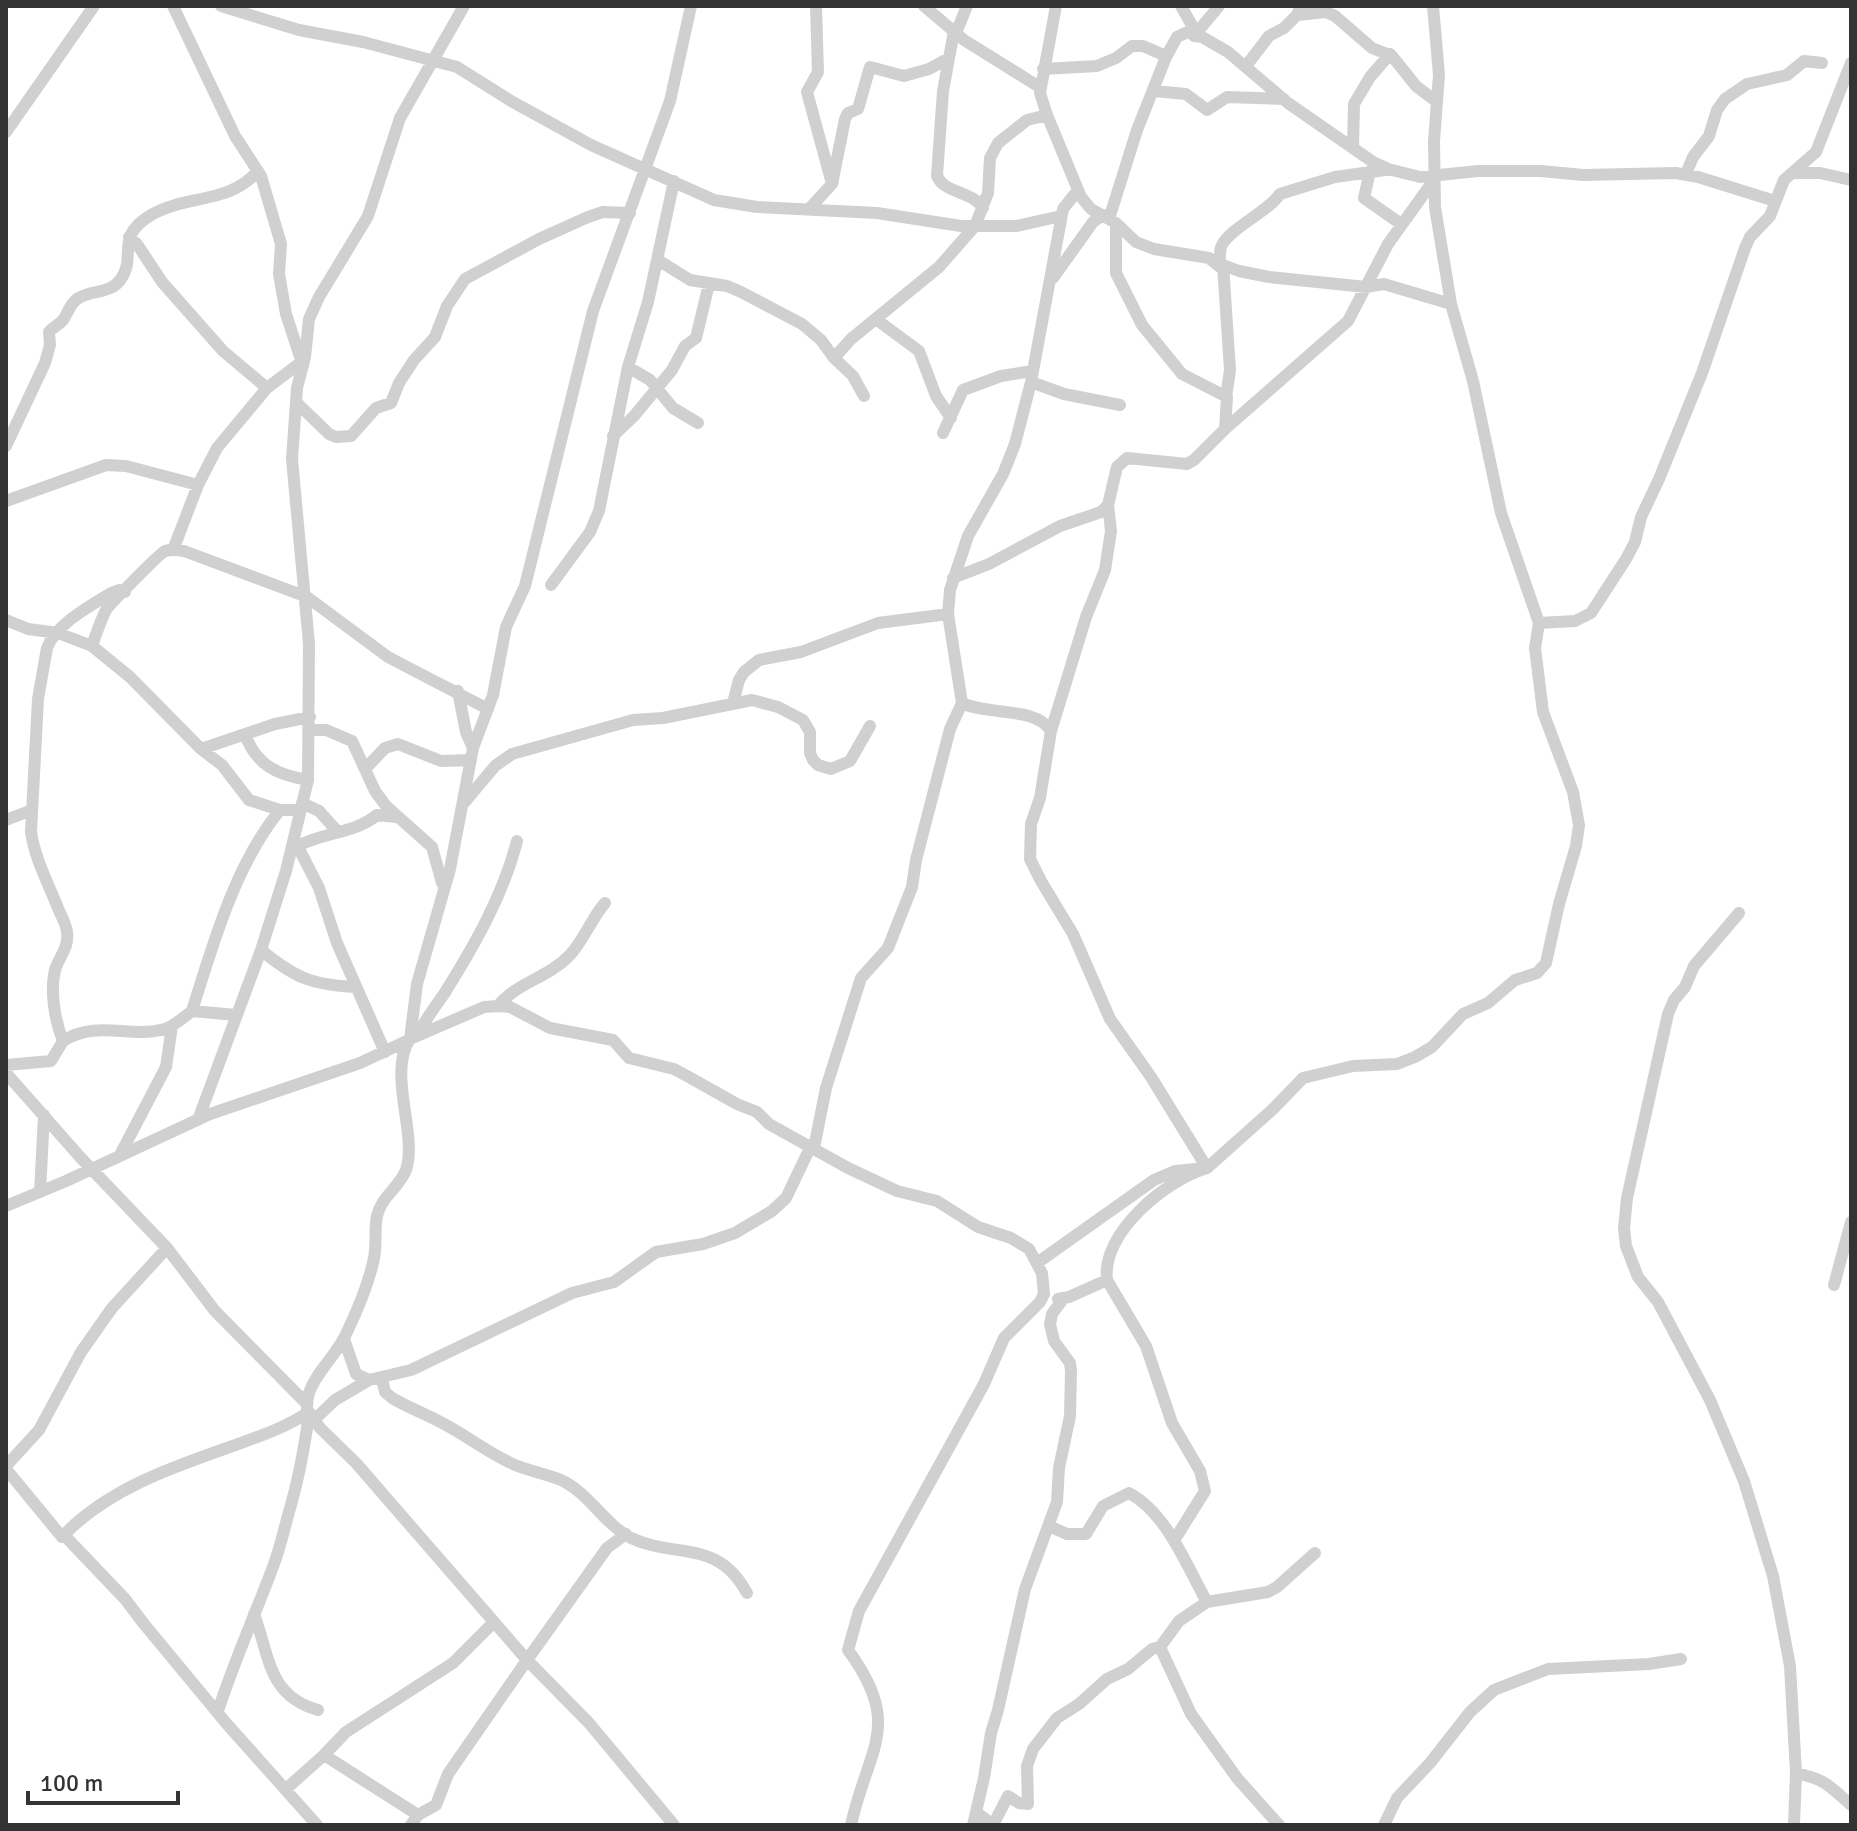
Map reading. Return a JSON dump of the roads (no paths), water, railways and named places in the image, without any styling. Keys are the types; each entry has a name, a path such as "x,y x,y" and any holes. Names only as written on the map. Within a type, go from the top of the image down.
{"street":[{"path":"6,132 94,6"},
{"path":"173,6 235,136 258,171 281,244 280,287 302,365"},
{"path":"221,6 299,30 363,42 457,67 591,145 714,200 897,216 946,225 1017,226 1061,216"},
{"path":"198,1120 261,950 295,842 308,780 307,597 292,459 296,402 309,319 368,216 400,118 464,6"},
{"path":"412,1039 417,984 450,869 472,754 493,695 506,627 525,586 542,527 593,311 670,101 691,6"},
{"path":"816,6 818,72 807,92 832,184"},
{"path":"924,6 955,32 1041,88"},
{"path":"967,6 955,32 943,91 937,176 944,186 967,194 983,208"},
{"path":"1056,6 1041,88 1047,115 1081,197 1091,209 1144,246 1209,258 1222,266 1269,277 1366,287 1384,284 1451,304"},
{"path":"1181,6 1194,33 1246,66 1284,99 1388,169 1420,177 1478,171 1583,175 1686,174 1775,201"},
{"path":"1219,6 1194,33 1177,37 1166,56 1137,130 1109,219 1116,273 1142,325 1182,374 1226,397"},
{"path":"1175,1539 1205,1491 1193,1456 1172,1423 1146,1346 1107,1280 1108,1255 1119,1234 1167,1186 1187,1174 1207,1168 1303,1078 1353,1066 1397,1064 1415,1057 1432,1047 1463,1014 1488,1003 1515,980 1537,973 1546,963 1576,846 1579,825 1570,780 1559,759 1543,712 1535,648 1539,623 1501,513 1473,381 1451,304 1435,207 1434,141 1439,75 1433,6"},
{"path":"1246,66 1269,36 1281,31 1299,11 1330,13 1377,51 1390,54 1416,86 1437,102"},
{"path":"1043,69 1097,66 1116,58 1132,46 1143,46 1166,56"},
{"path":"1353,147 1354,104 1370,77 1390,54"},
{"path":"810,208 832,184 845,119 848,113 858,109 870,67 904,76 929,69 949,58"},
{"path":"1686,174 1693,157 1712,130 1717,110 1738,89 1787,75 1804,61 1822,63"},
{"path":"1539,623 1575,621 1591,613 1626,559 1702,373 1745,248 1750,237 1770,216 1784,180 1816,152 1851,63"},
{"path":"1154,91 1186,94 1207,110 1227,97 1284,99"},
{"path":"834,358 851,339 939,267 975,226 989,186 990,158 998,143 1027,120 1047,115"},
{"path":"1225,429 1230,370 1220,253 1224,242 1273,204 1280,194 1335,177 1388,169"},
{"path":"6,446 45,363 50,345 49,332 63,320 73,302 88,294 107,290 120,281 124,274 129,237 135,228 153,214 178,204 221,196 240,187 258,171"},
{"path":"1370,171 1364,198 1401,224"},
{"path":"1795,173 1832,175 1851,180"},
{"path":"1207,1168 1151,1077 1110,1019 1073,934 1030,859 1031,824 1040,798 1051,731 1086,617 1105,570 1111,531 1108,505 1117,467 1132,458 1187,464 1194,460 1348,321 1401,224 1436,177"},
{"path":"551,585 596,520 628,367 639,339 674,181"},
{"path":"814,1148 823,1097 861,978 888,948 912,887 950,729 962,703 948,614 953,578 968,536 1011,457 1032,377 1061,216 1074,195 1081,197"},
{"path":"296,402 329,434 351,436 376,408 391,403 414,360 435,337 447,306 465,279 539,239 588,217 603,212 630,213"},
{"path":"1050,281 1093,222 1109,219"},
{"path":"129,237 162,282 223,351 267,388"},
{"path":"658,260 690,280 727,286 741,292 812,331 853,376 864,396"},
{"path":"613,436 627,425 672,370 685,346 699,332 709,284"},
{"path":"877,320 919,351 936,396 951,418"},
{"path":"173,550 198,485 217,448 267,388 302,365"},
{"path":"628,367 657,386 673,408 698,423"},
{"path":"943,433 963,390 1001,376 1032,377 1064,394 1120,405"},
{"path":"6,501 106,465 126,466 198,485"},
{"path":"953,578 989,564 1060,526 1101,512 1108,505"},
{"path":"92,646 116,597 125,592 155,557 173,550 198,555 307,597 388,657 488,709"},
{"path":"63,1041 56,1017 54,977 67,947 68,934 34,851 31,832 40,680 50,640 69,621 111,593 119,590 125,592"},
{"path":"733,703 739,680 759,660 801,652 878,623 948,614"},
{"path":"6,620 28,629 58,633 92,646 130,677 201,749 222,765 249,800 280,810 302,807 319,811 338,832"},
{"path":"458,691 472,754"},
{"path":"464,803 495,766 512,754 633,720 663,718 742,700 760,701 803,720 810,732 811,756 827,769 836,769 850,761 870,726"},
{"path":"962,703 975,710 1034,718 1045,722 1051,731"},
{"path":"201,749 275,724 310,724 352,741 375,791 396,817 432,847 442,883"},
{"path":"245,734 253,752 270,769 308,780"},
{"path":"365,769 385,748 398,744 441,761 472,754"},
{"path":"6,820 32,810"},
{"path":"6,1065 51,1061 63,1041 90,1029 123,1032 162,1030 192,1011 241,871 259,838 280,810"},
{"path":"295,842 361,825 377,815 396,817"},
{"path":"218,1711 275,1561 302,1462 314,1383 344,1339 369,1278 376,1246 377,1216 382,1201 399,1185 408,1162 402,1075 405,1045 443,995 481,933 510,866 517,841"},
{"path":"295,842 319,888 337,943 385,1052"},
{"path":"498,1006 508,994 537,981 568,957 605,903"},
{"path":"1739,913 1694,966 1668,1014 1627,1198 1624,1228 1626,1246 1638,1277 1658,1302 1710,1400 1748,1494 1773,1576 1790,1666 1796,1773 1794,1825"},
{"path":"261,950 302,979 324,985 356,987"},
{"path":"6,1206 210,1114 385,1052 484,1007 498,1006 510,1007 550,1028 613,1040 631,1059 674,1069 757,1112 769,1124 897,1191 937,1201 978,1227 1011,1238 1029,1249 1042,1273 1044,1294 1031,1313 1004,1338 984,1384 859,1611 848,1650 873,1688 880,1727 851,1825"},
{"path":"192,1011 236,1015"},
{"path":"120,1155 166,1067 172,1026"},
{"path":"6,1073 167,1248 215,1311 356,1463 431,1553 527,1660 589,1723 674,1825"},
{"path":"40,1192 44,1115"},
{"path":"62,1537 81,1517 114,1496 179,1466 293,1423 375,1379 411,1370 572,1293 614,1282 656,1252 703,1244 747,1227 786,1198 809,1150 814,1148"},
{"path":"1037,1263 1154,1180 1175,1171 1207,1168"},
{"path":"1834,1285 1851,1222"},
{"path":"62,1537 6,1468 39,1430 81,1352 112,1308 167,1248"},
{"path":"1044,1294 1047,1292 1054,1298 1063,1299 1107,1280"},
{"path":"1063,1299 1052,1314 1050,1333 1070,1363 1070,1416 1059,1468 1057,1502 1025,1589 974,1818 993,1825 1008,1796 1019,1803 1028,1804 1027,1766 1033,1749 1049,1725 1107,1679 1128,1669 1152,1649 1160,1647 1179,1621 1207,1602 1268,1592 1315,1553"},
{"path":"344,1339 356,1374 375,1379 392,1398 453,1429 486,1451 537,1474 564,1482 607,1522 626,1534 663,1547 702,1554 738,1578 747,1593"},
{"path":"1049,1526 1067,1534 1086,1534 1103,1506 1129,1493 1138,1498 1175,1539 1178,1551 1207,1602"},
{"path":"324,1755 414,1820 435,1806 442,1783 527,1660 607,1548 626,1534"},
{"path":"62,1537 64,1535 125,1599 317,1825"},
{"path":"254,1614 272,1671 287,1696 318,1710"},
{"path":"286,1789 346,1732 453,1663 494,1622"},
{"path":"1160,1647 1191,1714 1237,1778 1279,1825"},
{"path":"1384,1825 1397,1798 1430,1763 1470,1712 1494,1690 1548,1669 1649,1664 1681,1659"},
{"path":"1796,1773 1832,1785 1851,1805"}]}
